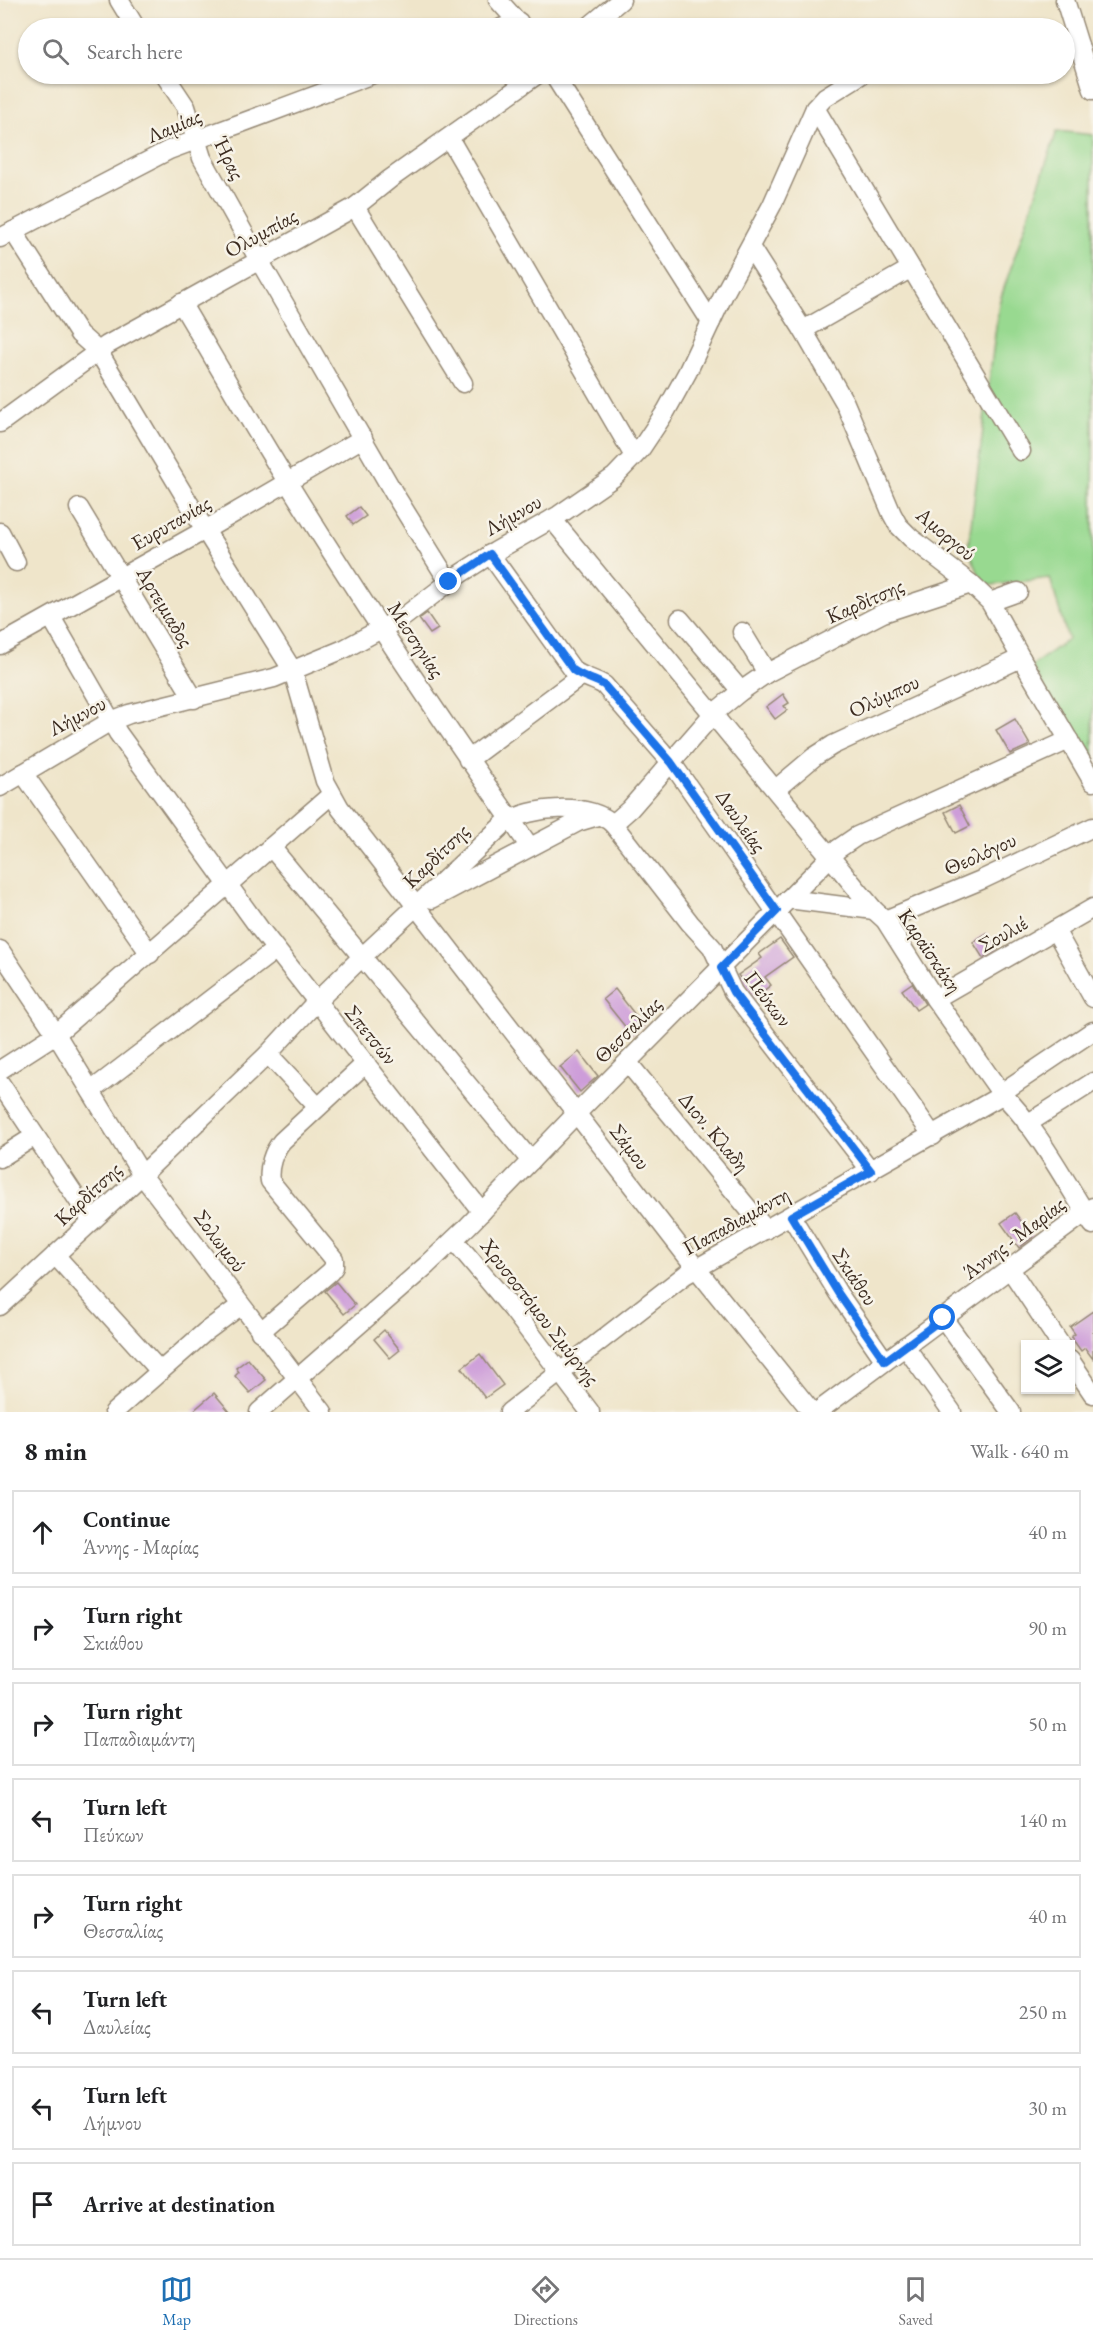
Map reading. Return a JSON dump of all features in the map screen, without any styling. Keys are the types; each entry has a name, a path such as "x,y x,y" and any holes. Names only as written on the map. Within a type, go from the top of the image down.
{"street":[{"path":"119,0 130,18"},
{"path":"498,0 515,18"},
{"path":"598,18 621,0"},
{"path":"1065,0 1068,18"},
{"path":"1075,53 1093,90"},
{"name":"Ήρας","path":"171,84 186,107 202,158 259,260 395,495 449,582"},
{"name":"Λαμίας","path":"6,235 169,150 346,84"},
{"name":"Ολυμπίας","path":"0,423 98,351 355,207 390,179 524,84"},
{"path":"559,84 711,322"},
{"name":"Λήμνου","path":"0,787 111,721 129,714 274,678 382,630 490,554 552,519 614,477 634,456 666,411 687,373 724,294 750,247 815,108 825,97 846,84"},
{"path":"815,108 1021,451"},
{"path":"449,138 634,456"},
{"path":"355,207 463,383"},
{"path":"0,1070 56,1034 331,795 293,671 98,351 79,334 6,235"},
{"name":"Αμοργού","path":"750,247 803,330 845,403 898,525 990,602 1093,782"},
{"path":"803,330 910,269"},
{"name":"Μεσσηνίας","path":"181,303 288,482 382,630 468,760 530,847"},
{"name":"Ευρυτανίας","path":"0,645 363,438"},
{"name":"Αρτεμιαδος","path":"79,508 194,699"},
{"name":"Καραϊσκάκη","path":"552,519 880,915 935,999 1002,1094 1013,1104 1090,1215"},
{"path":"0,532 16,562"},
{"name":"Δαυλείας","path":"490,554 565,660 580,676 593,678 604,685 671,762 783,905 933,1136"},
{"name":"Καρδίτσης","path":"0,1306 142,1175 268,1054 316,1002 465,859 511,819 553,808 606,820 630,809 713,714 767,673 883,614 971,584"},
{"path":"990,602 1018,592"},
{"name":"Σπετσών","path":"51,617 111,721 227,885 275,950 482,1212"},
{"path":"680,619 741,691"},
{"path":"742,632 767,673"},
{"name":"Ολύμπου","path":"776,789 832,745 1021,658"},
{"path":"468,760 580,676"},
{"name":"Θεσσαλίας","path":"259,1412 454,1240 830,857 857,836 1069,740"},
{"path":"23,773 150,954"},
{"name":"Σάμου","path":"331,795 696,1268 812,1412"},
{"path":"417,906 578,822 606,820"},
{"name":"Πεύκων","path":"606,820 712,948 733,992 871,1171"},
{"name":"Θεολόγου","path":"880,915 981,880 1093,827"},
{"path":"271,847 531,1161"},
{"path":"783,905 880,915"},
{"name":"Σουλιέ","path":"935,999 1093,908"},
{"path":"1055,930 1093,998"},
{"path":"91,1091 275,950"},
{"name":"Σολωμού","path":"0,951 56,1034 142,1175 323,1412"},
{"name":"Παπαδιαμάντη","path":"509,1412 672,1284 696,1268 933,1136 1002,1094 1093,1031"},
{"path":"268,1054 318,1107"},
{"path":"260,1332 334,1267 331,1253 274,1188 269,1174 276,1147 366,1063"},
{"name":"Διον. Κλαδη","path":"628,1063 766,1230"},
{"path":"1027,1124 1093,1082"},
{"path":"0,1083 92,1221"},
{"path":"0,1158 35,1136"},
{"name":"Άννης - Μαρίας","path":"817,1412 1010,1269 1090,1215"},
{"name":"Σκιάθου","path":"791,1216 832,1284 885,1361"},
{"name":"Χρυσοστόμου Σμύρνης","path":"454,1240 561,1372 590,1412"},
{"path":"55,1255 160,1371"},
{"path":"1010,1269 1057,1340"},
{"path":"114,1412 206,1332 240,1306"},
{"path":"943,1318 1011,1412"},
{"path":"905,1346 952,1412"},
{"path":"1075,1366 1093,1394"}],"green space":[{"path":"1057,131 1093,135 1093,777 1032,666 1068,639 1050,578 984,586 968,548 999,303"}],"building":[{"path":"359,507 366,516 353,525 347,516"},
{"path":"427,613 438,629 430,634 419,619"},
{"path":"783,694 789,703 784,706 787,710 775,719 766,707"},
{"path":"1015,719 1030,745 1010,754 996,730"},
{"path":"959,805 970,826 956,833 945,812"},
{"path":"987,933 998,949 983,958 973,942"},
{"path":"780,939 793,957 765,977 771,985 754,998 738,975 762,958 759,954"},
{"path":"912,983 925,1004 916,1010 902,990"},
{"path":"615,989 643,1025 631,1034 603,999"},
{"path":"579,1052 598,1076 580,1092 560,1067"},
{"path":"1015,1213 1033,1237 1019,1248 1001,1223"},
{"path":"336,1282 355,1305 344,1314 325,1291"},
{"path":"1093,1311 1093,1359 1085,1348 1081,1351 1071,1337 1075,1334 1070,1327"},
{"path":"384,1330 400,1350 390,1358 374,1339"},
{"path":"480,1354 503,1385 485,1398 462,1368"},
{"path":"248,1359 266,1380 250,1393 235,1376 239,1372 236,1368"},
{"path":"214,1393 230,1412 192,1412"}],"route":[{"path":"449,582 490,554 573,670 580,676 593,678 604,685 671,762 777,911 721,968 733,992 871,1171 791,1216 838,1293 885,1361 943,1318"}]}
